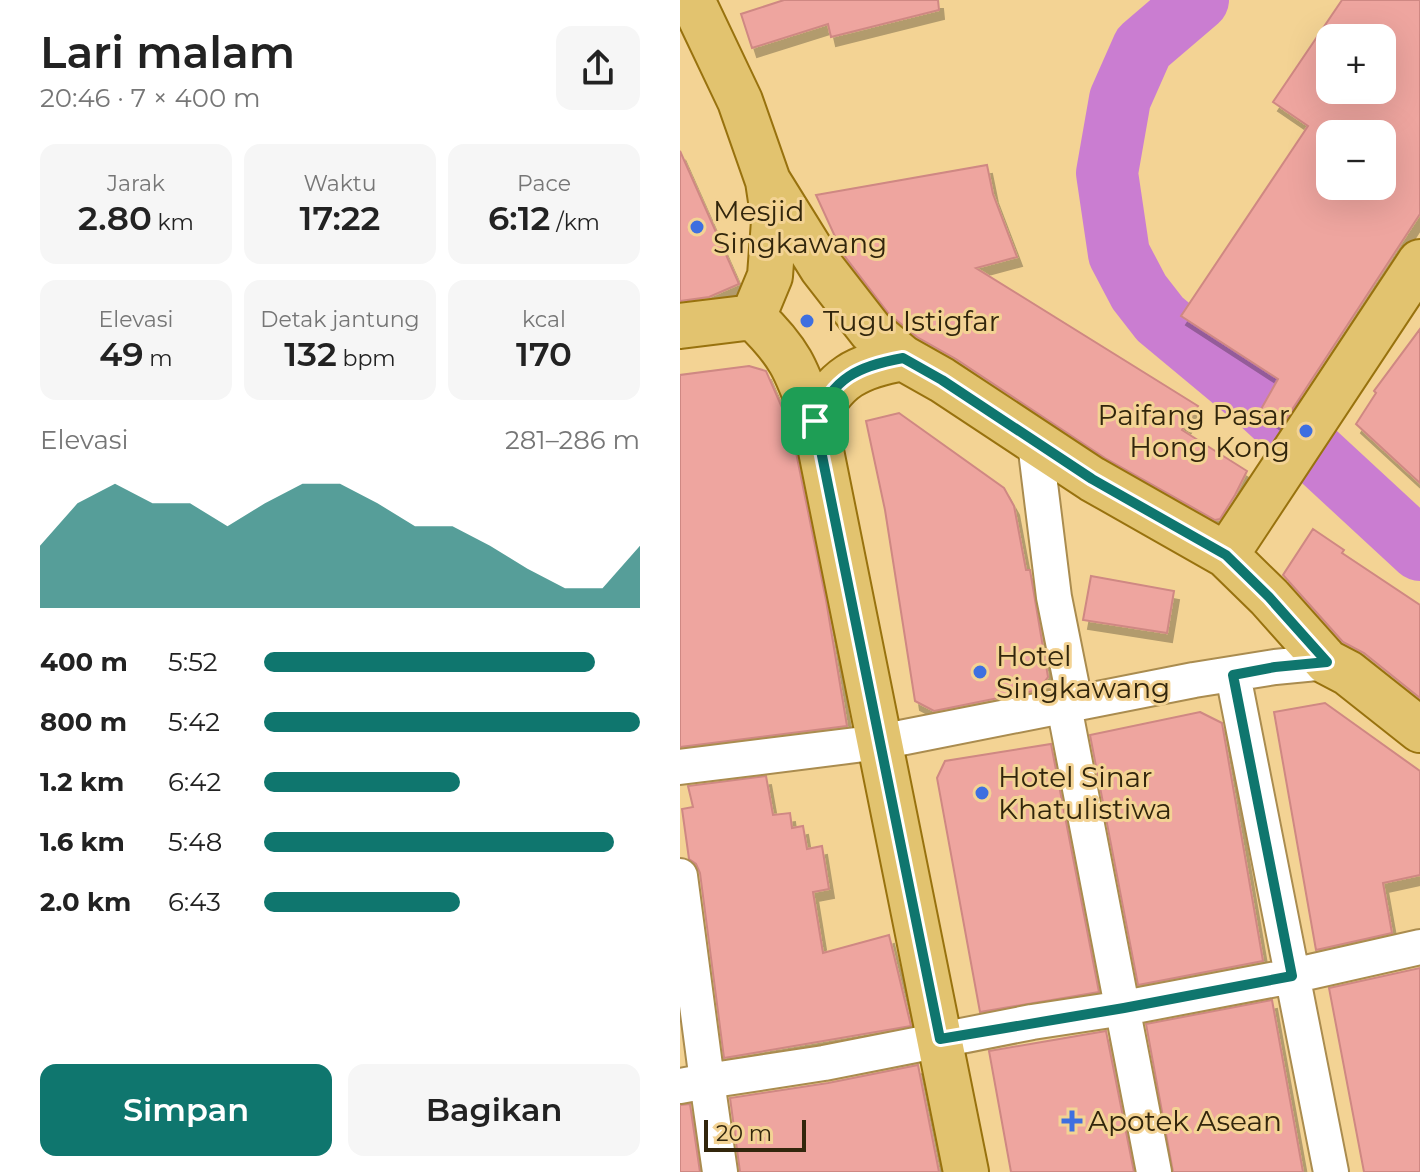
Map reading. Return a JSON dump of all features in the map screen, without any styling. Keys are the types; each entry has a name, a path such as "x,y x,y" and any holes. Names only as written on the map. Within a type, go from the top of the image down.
{"main road":[{"path":"693,0 740,101 768,181 774,221 770,276 753,317"},
{"path":"768,181 822,268 871,331 903,358 1125,499 1226,555 1269,597 1327,662 1348,673 1420,730"},
{"path":"1226,555 1420,262"},
{"path":"680,326 753,317"},
{"path":"753,317 778,341 793,363 815,421 966,1172"},
{"path":"815,421 824,399 843,379 877,363 903,358"}],"street":[{"path":"1035,443 1070,704 1154,1172"},
{"path":"680,767 880,742 1194,680 1327,662"},
{"path":"1233,675 1331,1172"},
{"path":"680,876 694,1084 720,1172"},
{"path":"694,1084 1124,1008 1292,976 1420,947"}],"building":[{"path":"784,0 938,0 939,10 831,37 828,24 752,48 741,14"},
{"path":"1342,0 1420,0 1420,214 1282,425 1260,411 1278,379 1181,316 1308,126 1273,102 1316,38 1316,104 1396,104 1396,24 1326,24"},
{"name":"Mesjid Singkawang","path":"680,151 739,284 709,297 680,301"},
{"path":"987,165 993,194 1017,257 976,268 1198,406 1182,430 1247,471 1220,519 1215,520 1105,458 956,359 917,337 889,314 843,254 816,195"},
{"path":"1420,329 1420,483 1356,424 1376,393 1374,391"},
{"path":"749,366 766,371 791,428 826,600 847,726 680,747 680,375"},
{"path":"899,413 1004,488 1014,506 1026,570 1030,570 1048,677 1038,690 934,711 915,701 885,510 866,421"},
{"path":"1313,529 1344,550 1342,553 1420,605 1420,698 1364,653 1343,642 1283,575"},
{"path":"1091,576 1174,591 1167,633 1083,620"},
{"path":"1325,703 1420,771 1420,875 1383,883 1392,933 1316,950 1274,712"},
{"path":"1200,712 1222,723 1263,961 1138,985 1090,735"},
{"path":"1051,744 1099,992 980,1012 937,778 945,761"},
{"path":"766,776 773,815 790,813 792,828 803,826 807,849 822,846 829,889 813,892 823,953 889,935 911,1026 724,1058 700,873 696,864 689,859 682,809 693,807 688,786"},
{"path":"1420,968 1420,1172 1364,1172 1329,988"},
{"path":"1272,1000 1303,1172 1173,1172 1146,1024"},
{"path":"1106,1031 1134,1172 1011,1172 989,1051"},
{"path":"918,1065 939,1172 740,1172 730,1098"},
{"path":"690,1104 700,1172 680,1172 680,1105"}],"waterway":[{"path":"1198,0 1143,47 1120,99 1107,173 1119,254 1139,292 1160,319 1261,403 1420,550"}],"place":[{"name":"Mesjid Singkawang","path":"697,227"},
{"name":"Tugu Istigfar","path":"807,321"},
{"name":"Paifang Pasar Hong Kong","path":"1306,431"},
{"name":"Hotel Singkawang","path":"980,672"},
{"name":"Hotel Sinar Khatulistiwa","path":"982,793"},
{"name":"Apotek Asean","path":"1072,1121"}],"route":[{"path":"903,358 942,380 1092,479 1226,555 1269,597 1327,662 1233,675 1292,976 940,1039 815,421 824,399 843,379 877,363 903,358"}]}
